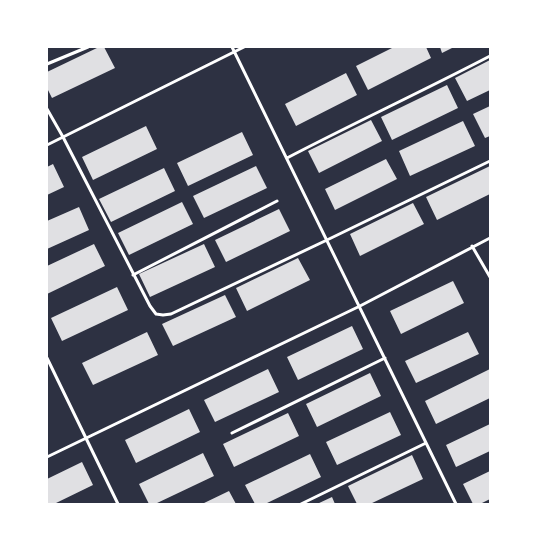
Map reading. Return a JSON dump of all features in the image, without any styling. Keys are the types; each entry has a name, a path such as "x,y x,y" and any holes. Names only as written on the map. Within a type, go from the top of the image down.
{"lane":[{"path":"47,64 88,47"},
{"path":"232,47 360,306 455,504"},
{"path":"47,145 244,47"},
{"path":"287,158 490,56"},
{"path":"47,109 63,137 133,276 156,314 163,315 171,314 490,161"},
{"path":"133,276 277,201"},
{"path":"47,457 360,306 472,246 490,238"},
{"path":"472,246 490,277"},
{"path":"47,358 118,504"},
{"path":"232,433 385,358"},
{"path":"301,504 426,443"}],"building":[{"path":"99,47 104,47 115,68 52,98 47,88 47,72"},
{"path":"394,47 426,47 431,58 368,90 356,66"},
{"path":"440,47 454,47 442,53"},
{"path":"490,60 490,90 467,101 455,78"},
{"path":"346,73 357,95 296,126 285,104"},
{"path":"447,85 458,108 392,140 381,117"},
{"path":"490,106 490,136 485,138 473,114"},
{"path":"371,120 382,141 319,173 308,151"},
{"path":"463,121 475,146 410,176 399,151"},
{"path":"146,126 157,149 93,180 82,157"},
{"path":"242,132 253,155 188,186 177,163"},
{"path":"386,159 397,179 335,210 325,189"},
{"path":"53,164 64,187 47,195 47,167"},
{"path":"256,166 267,188 204,218 193,196"},
{"path":"490,166 490,194 437,220 426,197"},
{"path":"164,168 175,191 111,222 99,199"},
{"path":"182,202 193,224 129,255 118,233"},
{"path":"413,203 424,224 360,256 350,234"},
{"path":"79,207 89,230 47,249 47,221"},
{"path":"279,209 290,231 226,262 215,240"},
{"path":"94,244 105,266 47,294 47,266"},
{"path":"204,244 215,267 150,297 139,274"},
{"path":"298,258 310,280 247,311 236,288"},
{"path":"453,281 464,303 401,334 390,311"},
{"path":"117,287 128,310 62,341 51,318"},
{"path":"225,295 236,317 173,346 162,324"},
{"path":"352,326 363,349 298,380 287,357"},
{"path":"147,332 158,355 93,385 82,363"},
{"path":"468,332 479,354 416,383 405,361"},
{"path":"268,369 279,392 215,422 204,400"},
{"path":"490,369 490,398 436,424 425,401"},
{"path":"370,373 381,396 317,427 306,404"},
{"path":"189,409 200,432 136,463 125,440"},
{"path":"390,412 401,435 337,465 326,442"},
{"path":"288,413 299,436 234,467 223,444"},
{"path":"490,424 490,451 456,467 446,445"},
{"path":"203,453 214,476 155,504 149,504 139,484"},
{"path":"310,454 321,477 265,504 255,504 245,485"},
{"path":"412,455 423,479 370,504 357,504 348,486"},
{"path":"82,462 93,485 54,504 47,504 47,479"},
{"path":"490,471 490,499 480,504 473,504 463,484"},
{"path":"229,491 236,504 202,504"},
{"path":"332,497 335,504 317,504"}]}
